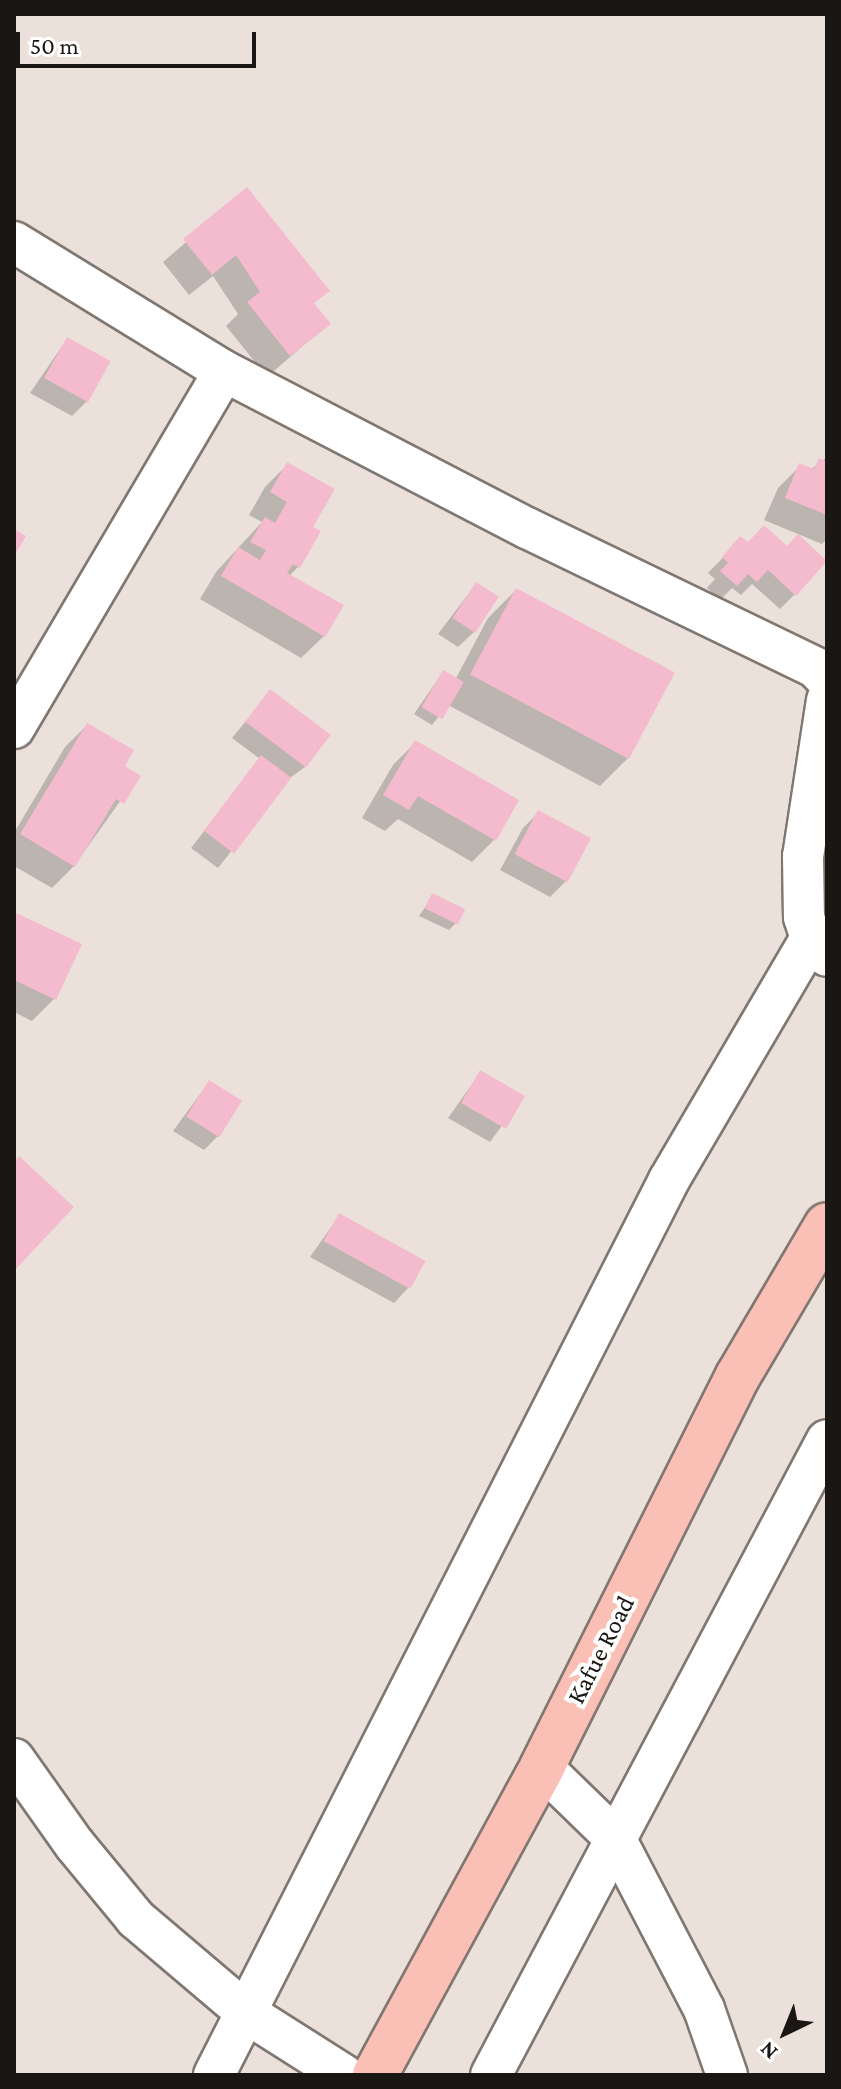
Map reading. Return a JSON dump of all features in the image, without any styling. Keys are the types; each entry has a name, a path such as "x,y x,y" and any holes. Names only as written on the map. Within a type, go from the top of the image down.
{"highway":[{"name":"Kafue Road","path":"375,2075 542,1767 738,1376 827,1225"}],"street":[{"path":"14,242 224,371 527,528 816,668 827,680"},
{"path":"14,728 224,371"},
{"path":"214,2075 248,2014 669,1180 819,947 804,917 803,856 827,700"},
{"path":"491,2075 538,1995 615,1838 827,1440"},
{"path":"14,1759 75,1845 136,1919 248,2014 344,2075"},
{"path":"542,1767 615,1838 704,2009 727,2075"}],"building":[{"path":"247,187 330,291 314,303 331,324 290,356 247,302 260,292 236,255 212,275 183,239"},
{"path":"67,337 111,361 88,402 44,378"},
{"path":"819,458 827,462 827,515 785,498 799,463 814,469"},
{"path":"287,462 335,489 313,527 321,531 300,568 293,564 287,573 344,605 325,637 221,576 238,547 260,560 266,550 250,542 265,517 275,523 287,502 270,492"},
{"path":"764,525 787,546 798,534 827,561 796,596 768,570 757,582 748,574 737,586 720,571 728,563 722,557 740,536 748,542"},
{"path":"14,529 26,536 14,556"},
{"path":"476,582 499,597 475,633 453,618"},
{"path":"516,588 675,673 629,759 470,675"},
{"path":"443,670 464,682 442,719 422,707"},
{"path":"270,689 331,735 306,767 245,722"},
{"path":"87,723 134,750 125,766 141,776 124,804 116,799 75,867 20,834"},
{"path":"415,740 519,800 496,841 418,796 409,810 383,795"},
{"path":"261,755 291,778 234,854 204,831"},
{"path":"538,810 591,838 568,882 515,854"},
{"path":"432,893 465,909 458,924 425,908"},
{"path":"14,912 82,944 56,1000 14,980"},
{"path":"480,1070 525,1096 506,1129 461,1103"},
{"path":"209,1080 242,1101 219,1137 186,1116"},
{"path":"19,1156 74,1207 14,1271 14,1162"},
{"path":"339,1213 426,1261 410,1289 323,1241"}]}
